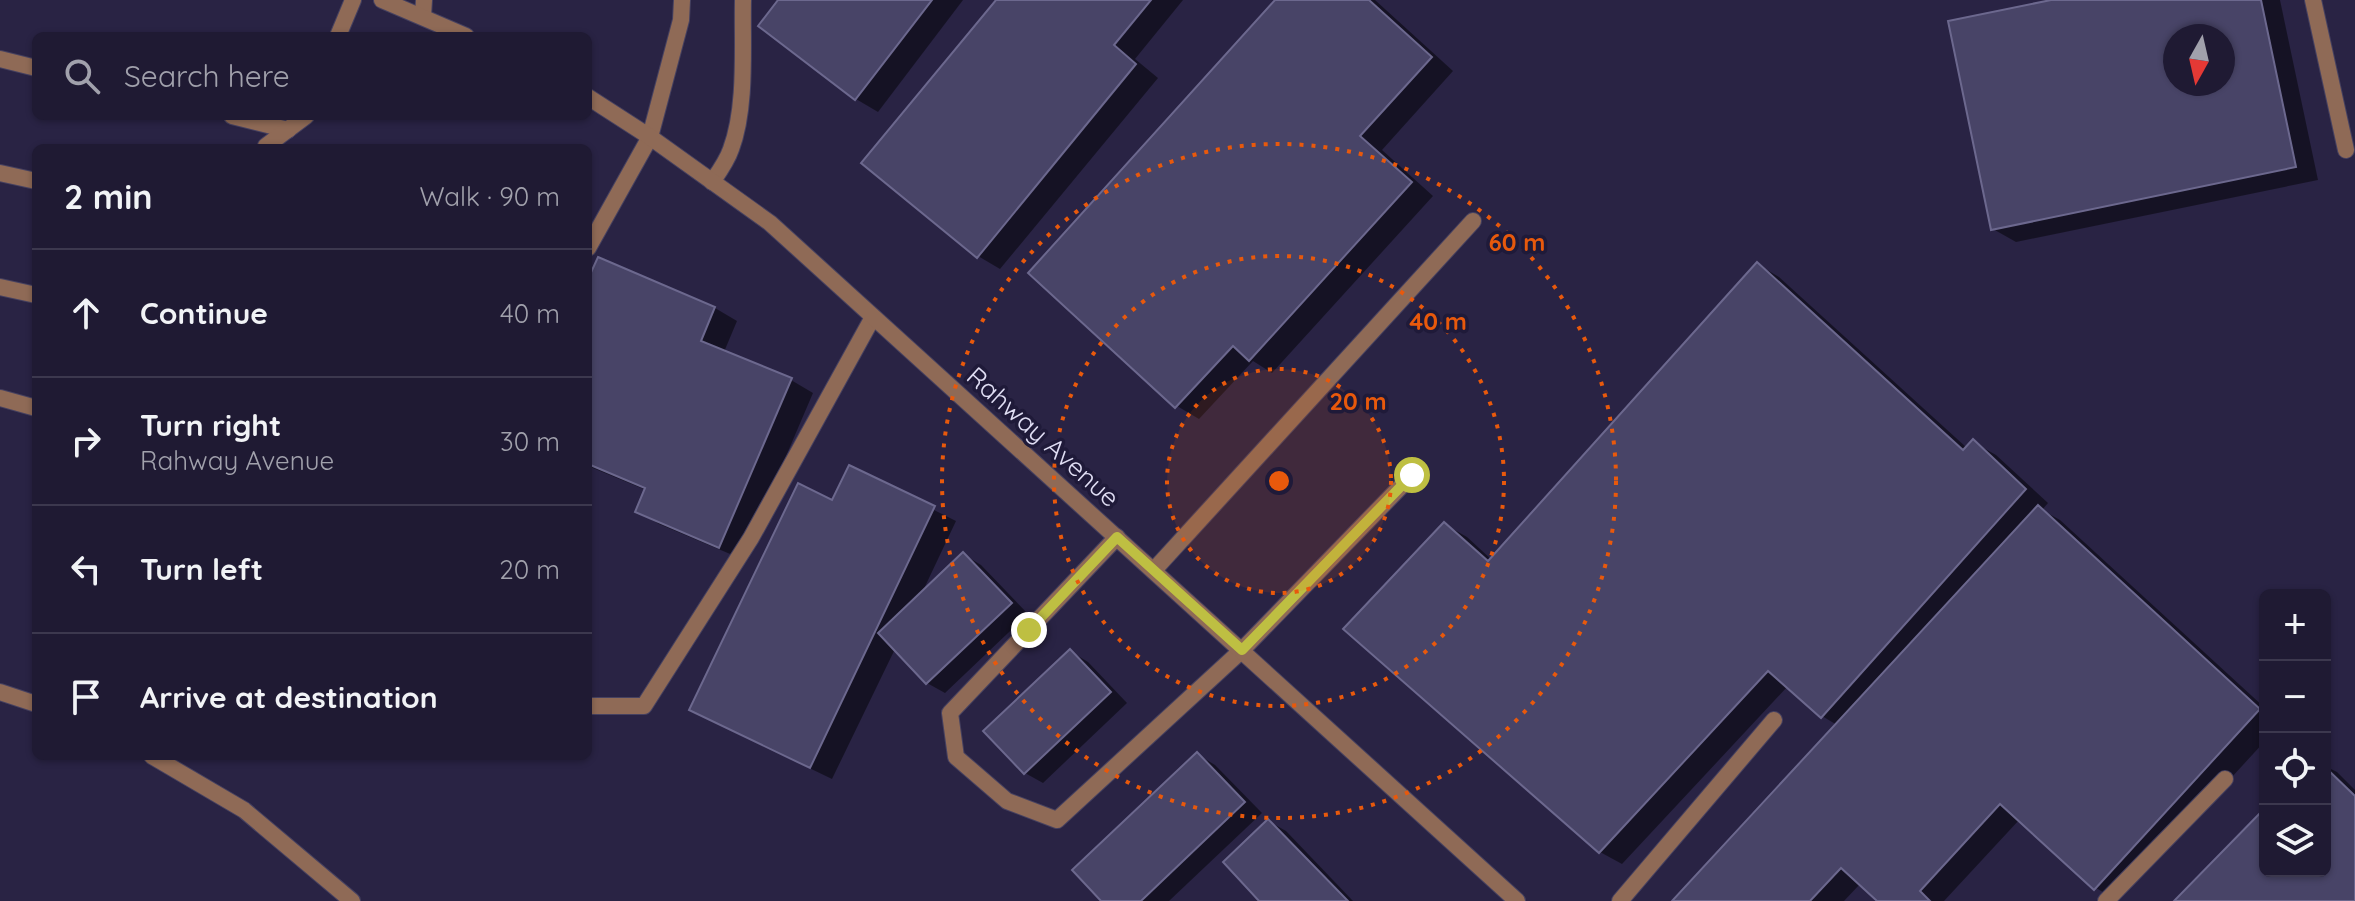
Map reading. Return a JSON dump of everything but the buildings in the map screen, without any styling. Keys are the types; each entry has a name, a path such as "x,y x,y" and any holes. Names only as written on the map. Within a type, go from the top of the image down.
{"street":[{"path":"340,32 353,0"},
{"path":"382,0 423,8 460,32"},
{"path":"592,241 650,137 681,20 682,0"},
{"path":"712,182 730,152 736,132 741,97 743,0"},
{"path":"2313,0 2346,150"},
{"path":"0,59 32,67"},
{"name":"Rahway Avenue","path":"592,100 770,223 1517,901"},
{"path":"248,120 288,130"},
{"path":"269,144 301,120"},
{"path":"0,173 32,180"},
{"path":"1154,570 1473,221"},
{"path":"0,287 32,294"},
{"path":"592,706 644,706 751,538 873,317"},
{"path":"0,398 32,407"},
{"path":"1117,537 950,713 956,757 1007,801 1057,820 1242,650 1412,475"},
{"path":"0,692 32,703"},
{"path":"1620,901 1774,720"},
{"path":"159,760 244,810 352,901"},
{"path":"2106,901 2225,779"}],"route":[{"path":"1029,630 1117,537 1242,650 1412,475"}]}
